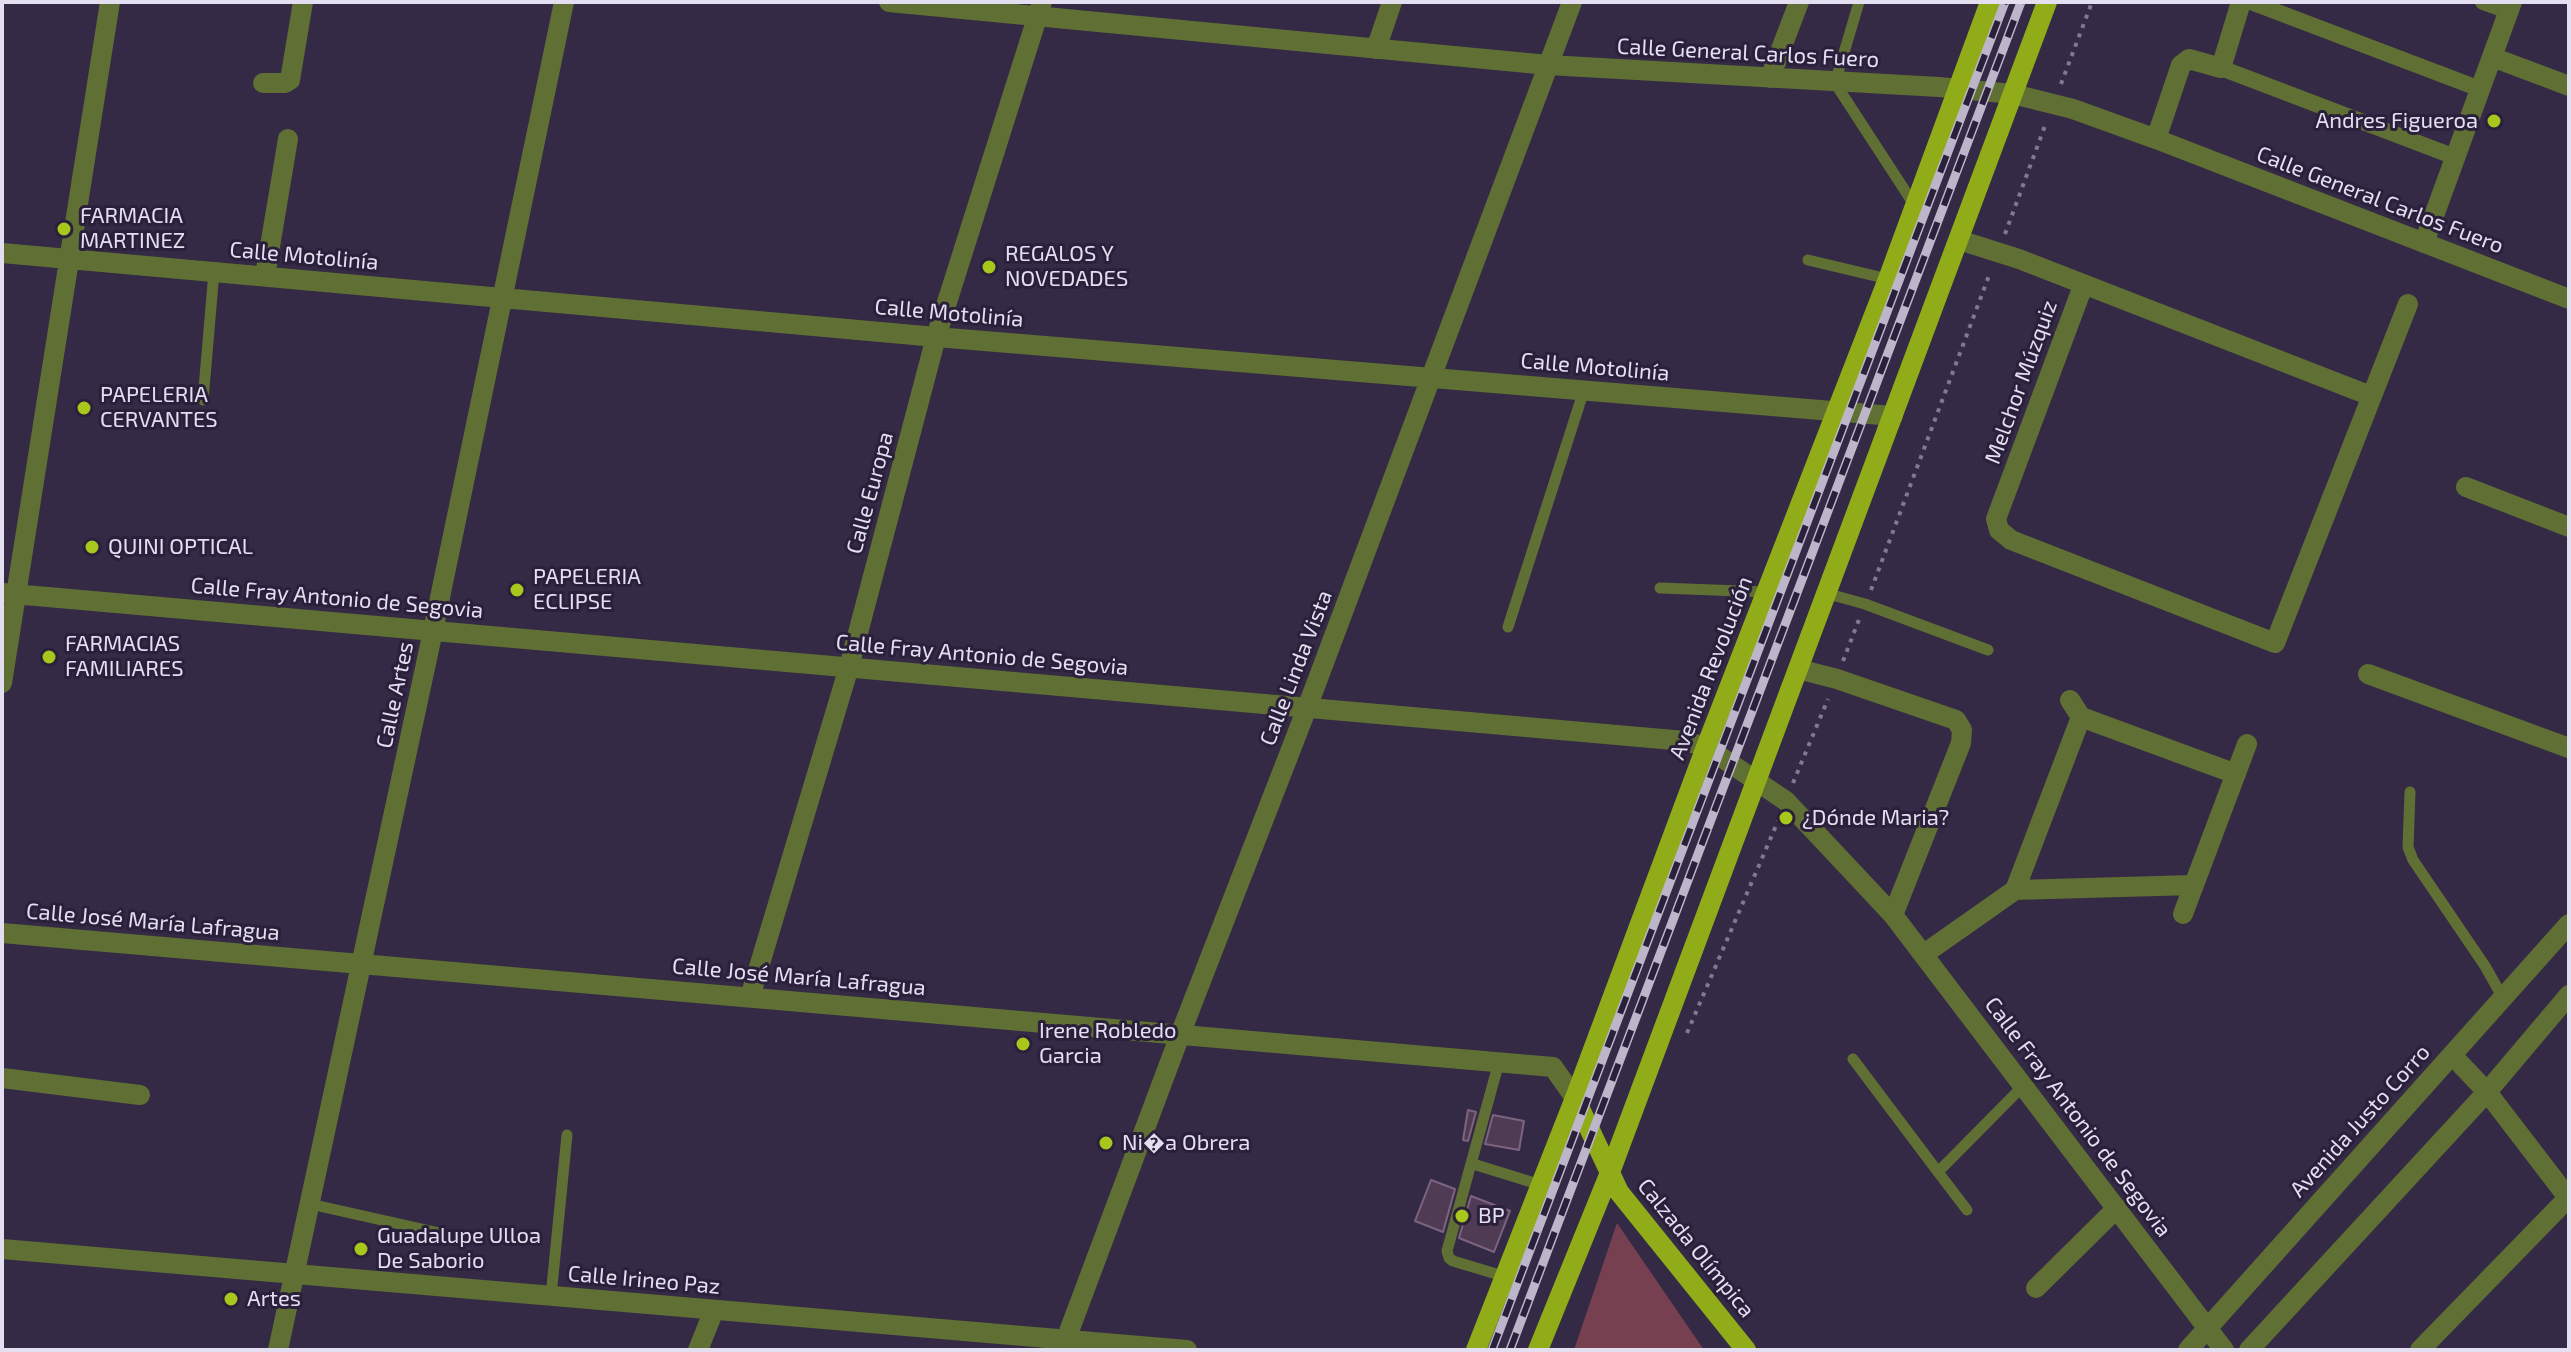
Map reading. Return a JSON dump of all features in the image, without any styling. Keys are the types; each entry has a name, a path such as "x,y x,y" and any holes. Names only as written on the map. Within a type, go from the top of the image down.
{"main road":[{"name":"Avenida Revolución","path":"1476,1350 1888,279 1990,2"},
{"path":"1538,1350 1609,1175 2047,2"},
{"name":"Calzada Olímpica","path":"1575,1098 1619,1192 1746,1350"}],"street":[{"path":"2,683 9,594 69,259 110,2"},
{"path":"263,83 285,83 290,80 303,2"},
{"name":"Calle Artes","path":"278,1350 564,2"},
{"name":"Calle General Carlos Fuero","path":"889,2 1040,9 1376,49 1548,65 2013,94 2054,103 2156,139 2569,299"},
{"path":"1376,49 1392,2"},
{"name":"Calle Linda Vista","path":"1064,1345 1572,2"},
{"path":"1770,78 1799,2"},
{"path":"2221,68 2241,2"},
{"path":"2251,2 2480,89"},
{"path":"2424,243 2510,6 2483,2"},
{"name":"Calle Europa","path":"750,997 849,667 936,337 1040,9"},
{"path":"2492,57 2569,86"},
{"path":"2156,139 2183,62 2189,59 2221,68 2455,157"},
{"path":"265,276 288,139"},
{"name":"Melchor Múzquiz","path":"1959,240 2083,286 1996,519 1999,530 2011,540 2275,643 2371,396"},
{"name":"Calle Motolinía","path":"2,253 936,337 1893,416"},
{"path":"2083,286 2371,396 2408,304"},
{"path":"2466,487 2569,527"},
{"name":"Calle Fray Antonio de Segovia","path":"9,594 1685,741 1706,747 1786,801 1893,915 2224,1350"},
{"path":"1798,669 1837,679 1956,720 1962,730 1961,743 1893,915"},
{"path":"2368,674 2569,748"},
{"path":"2015,890 2076,708 2236,774"},
{"path":"2183,914 2247,744"},
{"path":"1924,954 2015,890 2194,885"},
{"name":"Avenida Justo Corro","path":"2188,1350 2569,924"},
{"name":"Calle José María Lafragua","path":"2,933 1553,1067 1575,1098"},
{"path":"2249,1350 2487,1092 2569,995"},
{"path":"2420,1350 2569,1199 2487,1092 2452,1055"},
{"path":"2,1078 140,1095"},
{"path":"2036,1288 2117,1208"},
{"name":"Calle Irineo Paz","path":"2,1249 714,1310 1064,1345 1187,1350"},
{"path":"698,1350 714,1310"}],"lane":[{"path":"1859,2 1835,83 1915,206"},
{"path":"1808,260 1888,279"},
{"path":"203,400 214,272"},
{"path":"1508,627 1584,390"},
{"path":"1660,588 1767,592"},
{"path":"1825,593 1865,604 1988,650"},
{"path":"2410,792 2408,847 2413,860 2485,966 2503,998"},
{"path":"1853,1059 1967,1210"},
{"path":"1499,1062 1447,1255 1453,1261 1503,1276"},
{"path":"1938,1172 2024,1085"},
{"path":"551,1296 567,1135"},
{"path":"1473,1164 1541,1185"},
{"path":"310,1204 444,1234"}],"path":[{"path":"1786,801 1837,679 2092,2"}],"shaded area":[{"path":"1617,1223 1704,1350 1574,1350"}],"building":[{"path":"1468,1110 1476,1112 1468,1141 1463,1140"},
{"path":"1493,1115 1524,1121 1519,1150 1485,1144"},
{"path":"1431,1180 1455,1189 1443,1232 1415,1221"},
{"path":"1471,1196 1510,1211 1494,1252 1459,1238"}],"railway":[{"path":"1492,1350 2005,2"},
{"path":"1510,1350 2021,2"}],"place":[{"name":"Andres Figueroa","path":"2494,121"},
{"name":"FARMACIA MARTINEZ","path":"64,229"},
{"name":"REGALOS Y NOVEDADES","path":"989,267"},
{"name":"PAPELERIA CERVANTES","path":"84,408"},
{"name":"QUINI OPTICAL","path":"92,547"},
{"name":"PAPELERIA ECLIPSE","path":"517,590"},
{"name":"FARMACIAS FAMILIARES","path":"49,657"},
{"name":"¿Dónde Maria?","path":"1786,818"},
{"name":"Irene Robledo Garcia","path":"1023,1044"},
{"name":"Ni�a Obrera","path":"1106,1143"},
{"name":"BP","path":"1462,1216"},
{"name":"Guadalupe Ulloa De Saborio","path":"361,1249"},
{"name":"Artes","path":"231,1299"}]}
